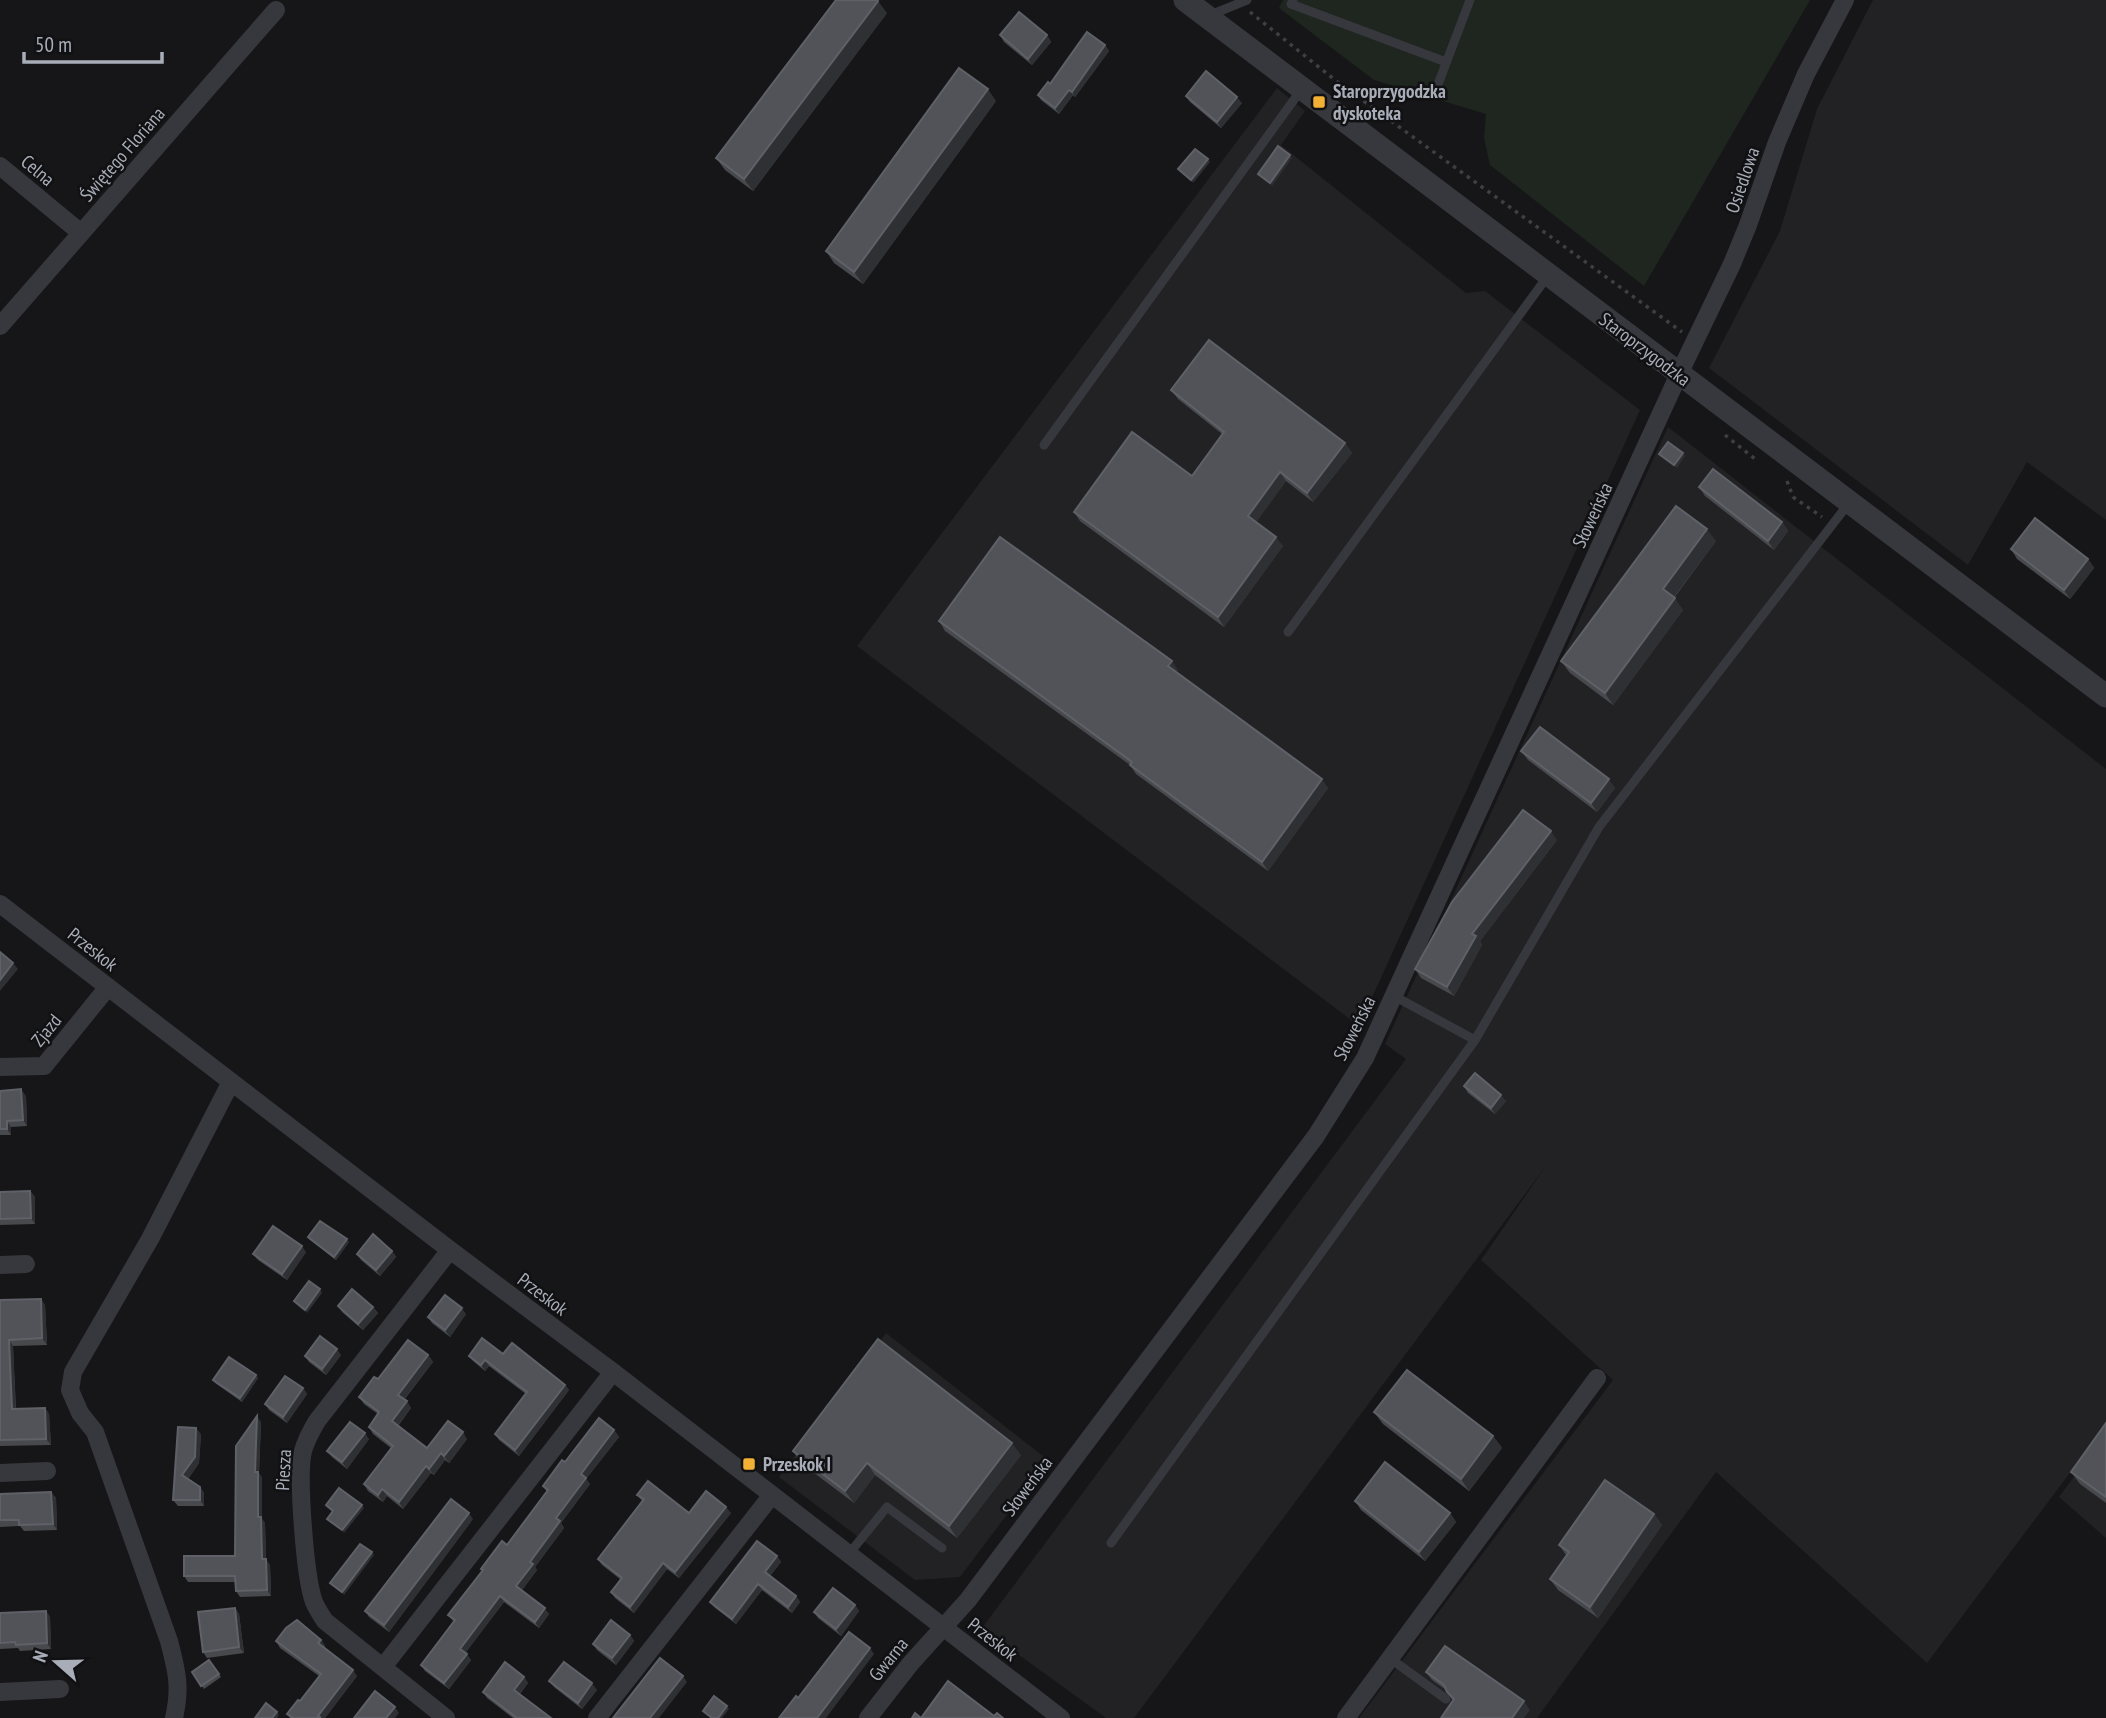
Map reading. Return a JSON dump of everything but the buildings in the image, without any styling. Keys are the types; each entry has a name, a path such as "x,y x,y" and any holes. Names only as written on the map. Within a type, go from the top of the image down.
{"street":[{"name":"Staroprzygodzka","path":"1185,0 2106,696"},
{"name":"Osiedlowa","path":"1679,374 1748,225 1796,97 1845,0"},
{"name":"Świętego Floriana","path":"0,326 276,10"},
{"name":"Celna","path":"0,166 80,233"},
{"name":"Słoweńska","path":"943,1627 968,1600 1316,1136 1366,1058 1679,374"},
{"name":"Przeskok","path":"0,904 613,1372 1060,1718"},
{"name":"Zjazd","path":"0,1067 44,1066 108,987"},
{"path":"174,1718 179,1696 177,1673 169,1641 95,1432 80,1412 70,1390 73,1372 150,1239 231,1082"},
{"name":"Piesza","path":"446,1718 325,1621 314,1603 309,1580 302,1454 307,1437 317,1421 450,1250"},
{"path":"0,1265 26,1264"},
{"path":"383,1667 613,1372"},
{"path":"1346,1718 1597,1378"},
{"path":"0,1473 47,1471"},
{"path":"597,1718 772,1495"},
{"name":"Gwarna","path":"868,1718 943,1627"},
{"path":"0,1692 60,1689"}],"lane":[{"path":"1293,0 1292,4 1446,62"},
{"path":"1437,87 1469,0"},
{"path":"1207,16 1243,2"},
{"path":"1044,445 1302,89"},
{"path":"1288,632 1548,275"},
{"path":"1111,1543 1475,1041 1599,827 1849,503"},
{"path":"1394,996 1475,1041"},
{"path":"848,1555 887,1507 942,1548"},
{"path":"1391,1659 1446,1699"}],"path":[{"path":"1243,2 1340,84 1695,341"}],"shaded area":[{"path":"1283,0 1810,0 1644,286 1490,165 1484,138 1486,114 1374,80 1279,8"},
{"path":"1873,0 2106,0 2106,520 2027,462 1968,565 1709,368 1780,231 1817,109"},
{"path":"1277,88 1305,111 1281,145 1466,293 1485,291 1640,410 1359,1026 857,646"},
{"path":"1668,427 2106,769 2106,1425 1927,1663 1716,1472 1537,1718 1359,1718 1613,1380 1481,1260 1546,1166 1134,1718 1106,1718 982,1628 1406,1059 1385,1044"},
{"path":"886,1333 1048,1460 960,1577 915,1580 779,1477"},
{"path":"2106,1434 2106,1538 2059,1497"}],"place":[{"name":"Staroprzygodzka dyskoteka","path":"1319,102"},
{"name":"Przeskok I","path":"749,1464"}]}
